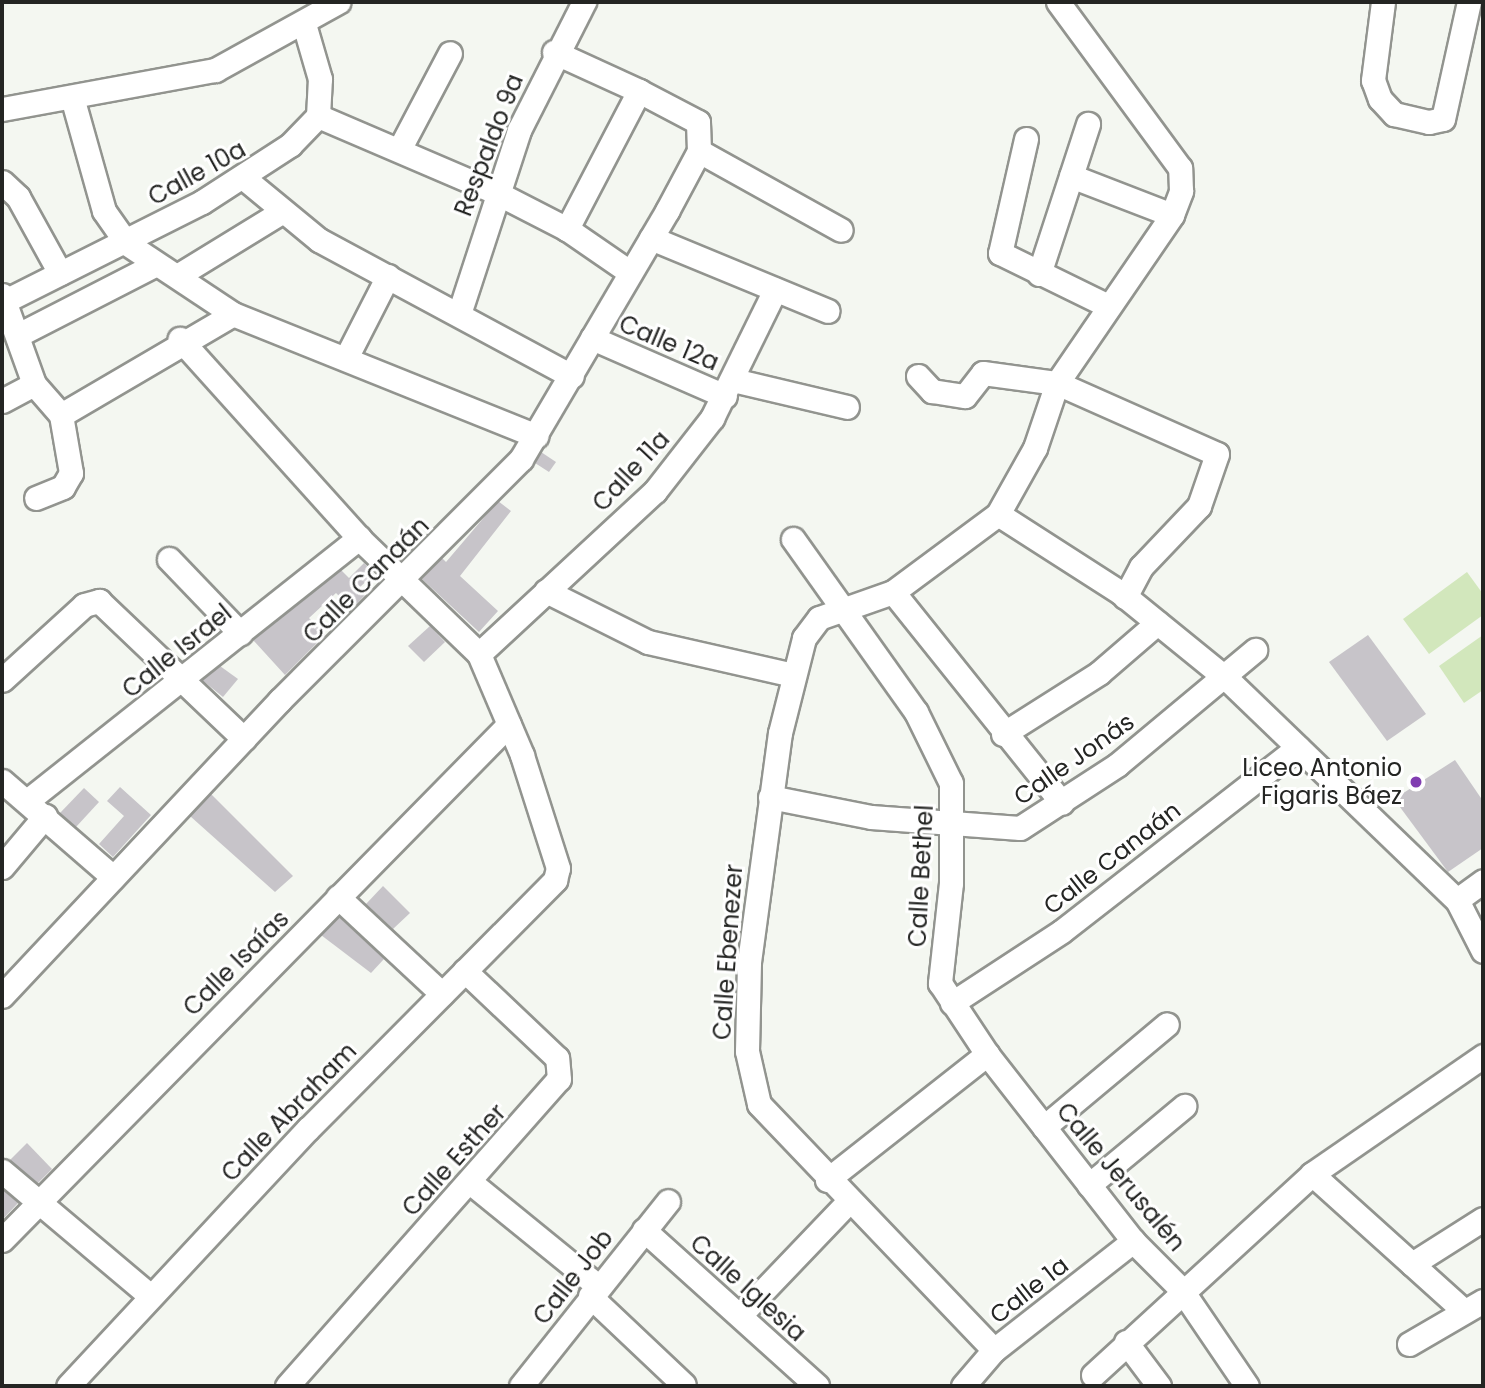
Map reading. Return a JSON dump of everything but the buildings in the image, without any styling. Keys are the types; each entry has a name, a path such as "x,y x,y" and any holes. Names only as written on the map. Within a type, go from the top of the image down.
{"street":[{"path":"2,109 215,70 304,24 338,2"},
{"name":"Respaldo 9a","path":"459,314 495,192 554,51 584,2"},
{"path":"1058,2 1180,168 1172,215 1057,383 1035,448 998,514 1125,597 1227,679 1457,900 1483,951"},
{"path":"1383,2 1373,80 1380,99 1394,114 1429,122 1443,119 1469,2"},
{"path":"304,24 320,79 318,116 400,148 495,192 567,229 628,271"},
{"path":"554,51 698,122 699,151 841,230"},
{"path":"400,148 450,53"},
{"path":"567,229 639,91"},
{"path":"72,97 104,211 125,243 233,314 536,436"},
{"name":"Calle 10a","path":"3,298 125,243 245,178 318,116"},
{"path":"1039,274 1087,124"},
{"path":"1026,139 1000,253 1108,306"},
{"name":"Calle Canaán","path":"2,996 244,739 405,582 536,436 699,151"},
{"path":"1071,176 1172,215"},
{"path":"245,178 280,213 388,276 572,376"},
{"path":"2,182 18,197 60,273"},
{"path":"177,275 280,213"},
{"path":"651,238 828,312"},
{"path":"18,335 156,264"},
{"path":"346,358 388,276"},
{"name":"Calle 11a","path":"479,654 655,491 729,388 775,290"},
{"path":"3,298 34,384 61,415 69,481 36,498"},
{"path":"61,415 180,340 233,314"},
{"name":"Calle 12a","path":"592,338 729,388 847,407"},
{"path":"180,340 359,538 479,654 509,724"},
{"path":"918,376 932,391 965,396 983,373 1057,383 1217,454 1199,506 1141,567 1125,597"},
{"path":"2,401 34,384"},
{"name":"Calle Ebenezer","path":"994,1350 848,1202 759,1104 747,1051 749,961 770,797 793,675 804,638 819,618 841,614 893,592 998,514"},
{"name":"Calle Israel","path":"27,801 181,682 359,538"},
{"name":"Calle Bethel","path":"793,539 815,564 841,614 936,744 951,783 953,826 940,983 952,1003"},
{"path":"169,559 240,633"},
{"path":"546,591 648,642 793,675"},
{"path":"893,592 1003,734 1062,803"},
{"path":"2,680 84,605 109,604 181,682 244,739"},
{"path":"1003,734 1099,673 1157,623"},
{"name":"Calle Jonás","path":"770,797 953,826 1020,828 1062,803 1227,679 1255,650"},
{"name":"Calle Abraham","path":"68,1386 149,1295 555,880 555,857 509,724"},
{"name":"Calle Isaías","path":"2,1240 35,1203 509,724"},
{"name":"Calle Canaán","path":"952,1003 1062,931 1298,747"},
{"path":"2,781 113,877"},
{"path":"2,867 45,817"},
{"path":"1457,900 1483,881"},
{"path":"338,897 442,994"},
{"name":"Calle Esther","path":"294,1384 542,1100 562,1067 465,971"},
{"name":"Calle Jerusalén","path":"952,1003 987,1054 1133,1241 1181,1289 1247,1386"},
{"path":"1044,1127 1167,1024"},
{"path":"827,1180 987,1054"},
{"path":"1093,1375 1181,1289 1312,1174 1483,1056"},
{"path":"1089,1185 1184,1106"},
{"path":"2,1171 35,1203 149,1295"},
{"path":"1312,1174 1412,1264 1474,1306 1409,1344"},
{"path":"470,1182 594,1291 684,1385"},
{"name":"Calle Job","path":"530,1383 594,1291 668,1200"},
{"path":"740,1314 848,1202"},
{"path":"1412,1264 1483,1219"},
{"name":"Calle Iglesia","path":"644,1230 817,1386"},
{"name":"Calle 1a","path":"963,1386 994,1350 1133,1241"},
{"path":"1126,1342 1158,1386"}],"green space":[{"path":"1467,572 1483,594 1483,615 1429,654 1403,619"},
{"path":"1483,635 1483,690 1464,703 1439,666"}],"place":[{"name":"Liceo Antonio Figaris Báez","path":"1416,782"}]}
